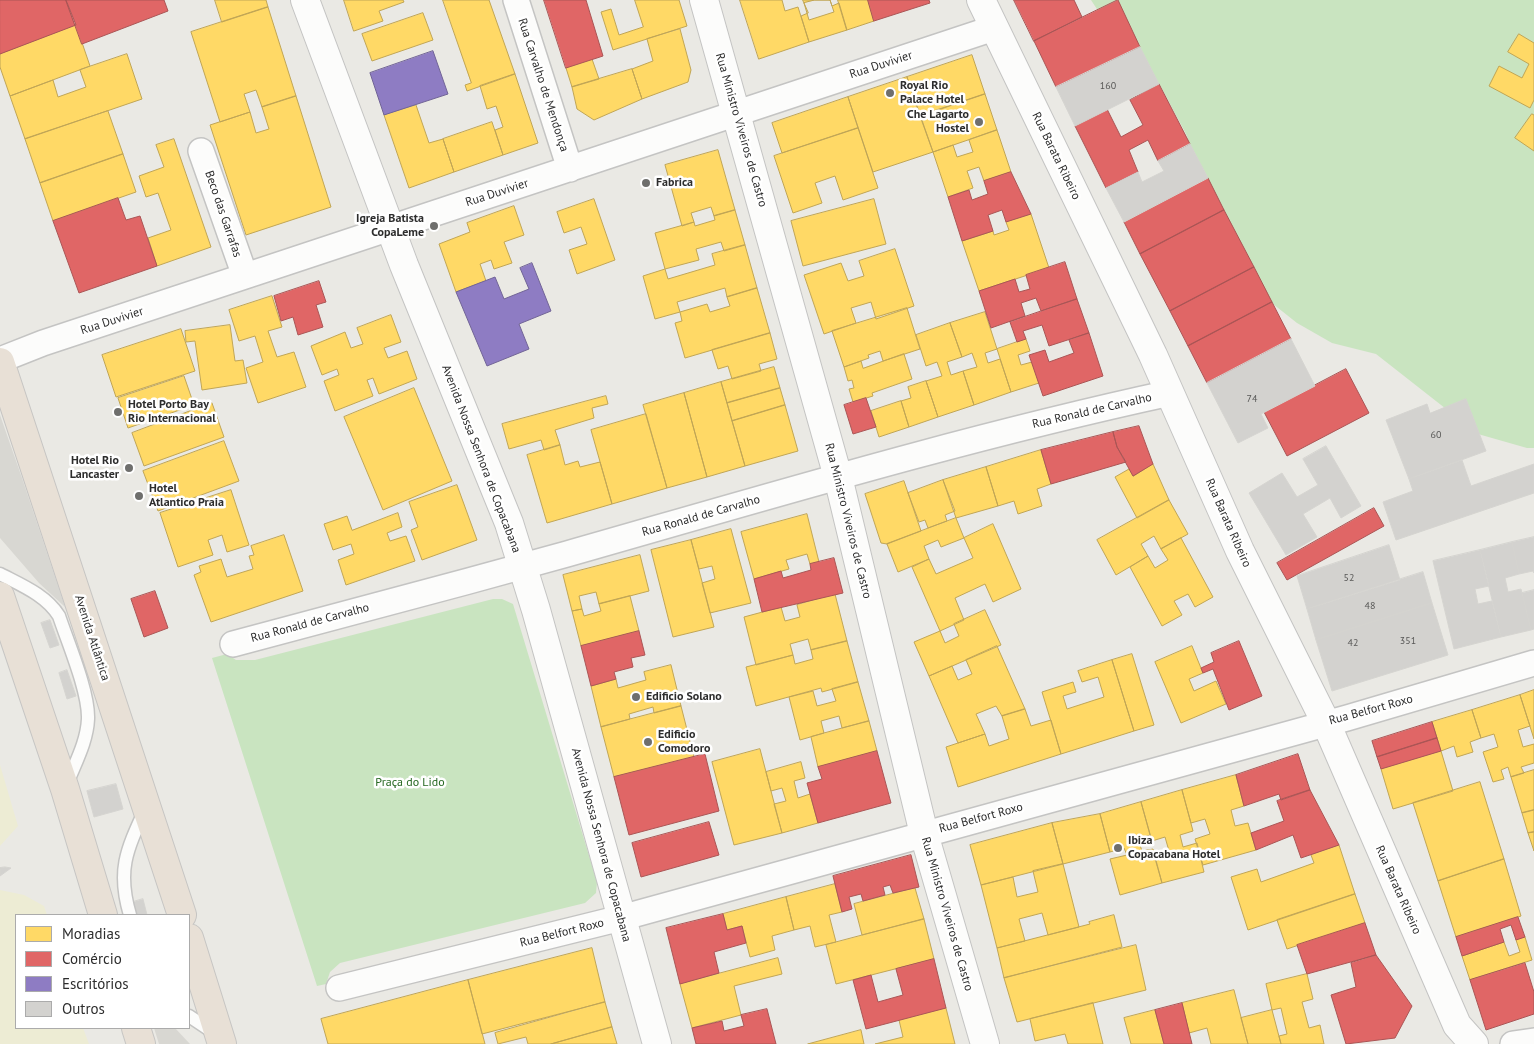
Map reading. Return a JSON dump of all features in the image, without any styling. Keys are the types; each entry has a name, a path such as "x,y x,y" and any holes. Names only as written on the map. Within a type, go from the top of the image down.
{"highway":[{"name":"Avenida Atlântica","path":"0,361 182,914"},
{"path":"0,596 65,789 103,914"},
{"path":"190,941 221,1040"},
{"path":"136,1029 141,1044"}],"main road":[{"name":"Avenida Nossa Senhora de Copacabana","path":"304,0 391,228 503,509 522,566 657,1044"},
{"name":"Rua Ministro Viveiros de Castro","path":"704,0 838,477 924,834 985,1044"},
{"name":"Rua Barata Ribeiro","path":"981,0 1170,393 1240,552 1326,722 1457,1025 1474,1044"}],"street":[{"name":"Rua Carvalho de Mendonça","path":"516,0 570,169"},
{"name":"Rua Duvivier","path":"0,361 43,343 994,28"},
{"name":"Beco das Garrafas","path":"201,152 245,276"},
{"name":"Rua Ronald de Carvalho","path":"233,644 522,566 838,477 1080,413 1170,393"},
{"name":"Rua Belfort Roxo","path":"339,988 621,918 1534,663"},
{"path":"1514,1044 1534,1040"}],"lane":[{"path":"0,574 44,598 53,606 59,616 86,698 88,718 85,737 65,789"},
{"path":"130,914 125,897 123,875 127,854 147,806"},
{"path":"190,1017 221,1040"}],"green space":[{"path":"1091,0 1534,0 1534,448 1527,448 1478,434 1376,354 1332,343 1297,323 1268,300 1190,149 1187,136 1161,87 1151,92"},
{"name":"Praça do Lido","path":"493,599 502,599 513,604 597,882 596,893 585,903 340,963 330,972 326,984 317,986 212,658 227,654 236,660 255,660"}],"sand":[{"path":"0,765 18,826 0,846"},
{"path":"0,890 24,895 44,906 47,914 15,914 15,1029 83,1029 89,1044 0,1044"}],"shaded area":[{"path":"0,415 65,607 39,583 0,538"},
{"path":"154,1029 176,1029 190,1044 159,1044"}],"building: Moradias":[{"path":"215,0 266,0 268,7 222,22"},
{"path":"344,0 403,0 404,2 379,11 383,21 354,31"},
{"path":"443,0 489,0 515,74 467,91 465,85 471,83"},
{"path":"635,0 679,0 687,26 613,50 601,12 611,9 619,35 643,27"},
{"path":"740,0 782,0 785,11 798,7 809,42 759,59"},
{"path":"803,0 830,0 832,6 839,3 847,30 809,42 801,16 808,13"},
{"path":"815,0 830,0 834,12 809,20 804,3"},
{"path":"838,0 868,0 874,21 847,30"},
{"path":"268,7 296,96 262,107 256,90 244,94 250,112 220,122 191,32"},
{"path":"423,13 433,40 372,61 362,34"},
{"path":"76,25 90,66 10,96 0,67 0,54"},
{"path":"680,29 691,70 688,82 642,99 632,69 653,61 647,39"},
{"path":"1519,34 1534,43 1534,100 1530,108 1489,86 1499,66 1522,78 1529,64 1508,52"},
{"path":"127,54 142,99 25,139 10,96 53,80 58,97 86,87 80,70"},
{"path":"972,55 985,94 920,116 907,77"},
{"path":"592,59 599,79 572,87 566,68"},
{"path":"632,69 642,99 594,120 577,109 572,87"},
{"path":"515,74 538,143 503,155 495,130 503,127 496,106 487,109 480,86"},
{"path":"907,77 933,152 873,172 848,97"},
{"path":"985,94 997,130 933,152 920,116"},
{"path":"296,96 331,207 246,235 210,125 250,112 256,133 269,129 262,107"},
{"path":"848,97 858,128 782,153 772,123"},
{"path":"416,105 429,143 443,139 454,172 409,188 384,115"},
{"path":"108,111 123,154 40,183 25,139"},
{"path":"1532,114 1534,115 1534,151 1515,138"},
{"path":"492,122 503,155 454,172 443,139"},
{"path":"858,128 878,188 843,200 835,176 815,183 822,203 793,213 774,156"},
{"path":"997,130 1011,172 984,181 979,167 967,171 973,188 948,197 933,152 953,145 957,157 973,152 969,140"},
{"path":"174,139 211,247 157,266 148,238 171,230 158,193 146,197 139,176 164,167 156,145"},
{"path":"718,150 735,210 714,216 711,207 691,213 694,222 682,226 665,165"},
{"path":"123,154 136,192 53,221 40,183"},
{"path":"594,199 615,260 577,274 569,250 587,244 581,227 564,233 557,212"},
{"path":"874,199 886,244 803,266 791,221"},
{"path":"514,206 524,235 504,242 512,263 494,269 491,260 480,264 486,281 456,292 439,244 470,232 467,223"},
{"path":"735,210 745,245 724,251 721,242 696,249 699,260 665,269 655,233 694,222 695,226 715,220 714,216"},
{"path":"1031,214 1049,268 979,291 962,241 993,231 994,235 1009,230 1006,222"},
{"path":"745,245 757,288 727,297 725,288 677,302 680,312 655,319 643,276 665,269 668,279 715,265 712,254"},
{"path":"895,249 914,306 876,319 871,302 851,308 856,323 824,334 804,275 841,263 848,281 864,276 859,261"},
{"path":"757,288 770,333 685,358 675,323 682,321 680,312 707,304 710,312 730,306 727,297"},
{"path":"272,296 282,327 268,331 277,357 294,352 306,387 258,403 246,368 263,362 255,336 239,341 229,310"},
{"path":"907,308 920,349 883,361 880,351 868,355 869,358 844,367 832,331"},
{"path":"985,312 997,349 985,353 988,363 1000,359 1011,392 974,405 963,371 977,367 972,353 962,357 950,323"},
{"path":"391,315 401,342 384,348 388,358 407,351 417,379 379,394 373,378 367,380 373,396 335,411 324,381 339,375 337,369 322,375 311,346 345,332 351,348 363,344 357,328"},
{"path":"950,323 962,357 947,362 951,375 963,371 974,405 938,417 926,381 942,376 937,362 926,366 916,335"},
{"path":"230,325 235,361 243,360 247,383 202,390 195,341 186,342 185,331"},
{"path":"181,329 195,371 116,397 102,355"},
{"path":"770,333 777,359 759,364 761,371 732,379 728,366 718,369 712,350"},
{"path":"1026,339 1030,351 1018,355 1021,365 1032,362 1039,383 1011,392 997,349"},
{"path":"904,354 912,379 872,393 873,396 853,402 849,389 854,388 852,380 848,381 844,367 861,361 863,368"},
{"path":"774,367 780,388 727,403 721,382"},
{"path":"184,376 194,405 128,428 118,398"},
{"path":"926,381 938,417 909,427 901,401 911,398 908,387"},
{"path":"721,382 745,466 707,477 684,393"},
{"path":"414,388 452,481 383,510 344,417"},
{"path":"780,388 785,405 732,421 727,403"},
{"path":"684,393 707,477 667,488 643,405"},
{"path":"606,396 608,404 592,408 594,418 555,430 560,445 544,450 541,440 509,449 502,424"},
{"path":"901,401 909,427 879,437 871,411"},
{"path":"212,403 224,437 144,466 132,433"},
{"path":"785,405 798,451 745,466 732,421"},
{"path":"646,414 667,488 612,504 591,430"},
{"path":"224,441 239,481 158,511 143,471"},
{"path":"560,445 565,465 578,461 580,467 600,462 612,504 547,523 527,455"},
{"path":"1041,450 1051,484 1037,489 1042,506 1018,514 1014,501 998,506 986,467"},
{"path":"1153,464 1169,500 1137,518 1115,477 1129,469 1133,476"},
{"path":"986,467 998,506 956,518 943,480"},
{"path":"943,480 955,511 945,515 947,521 928,528 925,520 919,522 908,493"},
{"path":"904,481 921,531 887,544 881,543 865,494"},
{"path":"457,485 477,540 422,560 411,530 418,527 409,502"},
{"path":"231,490 249,545 227,552 222,535 208,540 213,555 178,567 160,513"},
{"path":"1169,500 1188,534 1161,549 1154,536 1141,544 1148,556 1116,575 1097,540"},
{"path":"398,513 402,527 387,533 390,541 406,536 415,561 346,585 338,560 354,554 351,544 333,550 324,524 347,516 352,530"},
{"path":"807,514 819,562 810,564 807,554 786,560 789,569 754,579 741,532"},
{"path":"956,518 964,538 941,547 938,540 924,546 929,559 898,572 887,544"},
{"path":"993,524 1021,589 993,602 985,584 955,598 964,620 940,631 912,567 929,559 936,574 973,558 964,538"},
{"path":"731,529 751,603 710,613 702,583 715,579 712,566 699,569 691,540"},
{"path":"284,535 303,591 211,622 194,575 201,572 199,566 221,559 227,577 253,569 249,556 254,555 251,546"},
{"path":"1181,538 1213,597 1195,607 1188,594 1174,601 1182,615 1162,626 1130,567 1148,556 1155,568 1168,560 1161,549"},
{"path":"691,540 714,627 673,637 651,550"},
{"path":"640,555 649,591 599,604 596,592 579,596 582,609 572,611 563,575"},
{"path":"835,594 847,641 811,650 808,639 790,644 793,655 756,665 744,617 781,607 785,621 800,617 797,605"},
{"path":"630,596 639,631 581,646 572,611 582,609 584,616 601,611 599,604"},
{"path":"985,610 1001,645 929,676 914,642 940,631 945,643 959,636 954,624"},
{"path":"847,641 858,682 822,692 821,688 756,706 746,667 793,655 795,664 813,659 811,650"},
{"path":"997,646 1025,709 1002,716 996,706 976,714 985,734 958,743 929,676 952,666 958,680 972,674 966,660"},
{"path":"1192,646 1203,673 1189,679 1194,691 1216,681 1226,704 1181,723 1155,662"},
{"path":"1132,654 1154,725 1134,731 1112,660"},
{"path":"1112,660 1134,731 1061,754 1042,692 1073,682 1076,692 1063,696 1067,709 1104,697 1098,677 1082,682 1078,671"},
{"name":"Edificio Solano","path":"671,665 681,706 654,713 653,707 629,714 630,719 601,727 591,686 616,679 618,688 646,680 644,672"},
{"path":"858,682 869,721 842,728 839,716 821,721 824,733 800,740 789,697 813,691 817,706 836,701 832,689"},
{"path":"1534,690 1534,739 1520,695"},
{"path":"1520,695 1530,726 1518,730 1523,747 1534,744 1534,763 1521,767 1524,773 1511,777 1508,767 1501,770 1504,779 1493,782 1483,752 1498,747 1494,734 1481,738 1472,710"},
{"name":"Edificio Comodoro","path":"681,706 694,757 614,777 601,727"},
{"path":"1025,709 1031,726 1051,720 1061,754 958,787 946,747 985,734 989,746 1009,739 1002,716"},
{"path":"1472,710 1481,738 1470,742 1473,752 1457,757 1454,746 1441,751 1432,722"},
{"path":"869,721 877,751 818,767 811,737"},
{"path":"760,749 782,833 734,845 712,762"},
{"path":"1441,751 1453,791 1393,809 1381,769"},
{"path":"801,762 805,778 794,781 798,798 810,794 818,823 782,833 774,804 786,801 782,788 771,791 766,772"},
{"path":"1534,770 1534,810 1522,813 1511,777"},
{"path":"1236,775 1244,806 1231,810 1235,826 1248,823 1256,850 1203,865 1195,839 1210,834 1205,819 1191,823 1182,790"},
{"path":"1480,782 1504,859 1438,881 1413,803"},
{"path":"1182,790 1193,831 1180,835 1183,847 1197,843 1204,872 1162,883 1154,855 1169,851 1165,837 1152,841 1141,802"},
{"path":"1141,802 1150,835 1138,839 1142,851 1153,849 1162,883 1120,895 1110,859 1127,855 1124,848 1110,852 1100,814"},
{"path":"1534,810 1534,832 1528,833 1522,813"},
{"path":"1100,814 1110,852 1063,864 1052,823"},
{"path":"1052,823 1063,864 981,885 970,845"},
{"path":"1534,832 1534,851 1528,833"},
{"path":"1339,845 1355,894 1248,930 1231,877 1257,869 1261,882 1314,863 1311,855"},
{"path":"1504,859 1521,916 1456,937 1438,881"},
{"path":"1063,864 1079,927 1048,935 1042,913 1019,919 1025,941 997,948 981,885 1013,877 1017,897 1038,892 1033,871"},
{"path":"835,884 842,912 829,915 836,942 815,947 810,926 794,930 786,897"},
{"path":"915,888 924,919 862,935 854,904"},
{"path":"1355,894 1365,923 1287,949 1277,920"},
{"path":"786,897 794,930 772,936 775,950 750,957 742,926 727,930 723,914"},
{"path":"1114,915 1122,947 1004,978 997,948 1090,924 1089,922"},
{"path":"924,919 934,959 836,984 826,945"},
{"path":"1525,937 1532,960 1470,980 1462,956 1504,942 1509,956 1520,952 1516,940"},
{"path":"1136,945 1146,990 1017,1022 1004,978"},
{"path":"592,948 605,1002 482,1034 468,980"},
{"path":"778,958 782,974 734,986 741,1015 692,1028 680,984"},
{"path":"1307,974 1313,999 1302,1002 1309,1028 1320,1025 1324,1044 1281,1044 1279,1036 1287,1034 1281,1008 1272,1010 1266,984"},
{"path":"468,980 485,1044 328,1044 321,1019"},
{"path":"1234,990 1248,1044 1211,1044 1207,1028 1189,1033 1182,1003"},
{"path":"605,1002 612,1027 551,1044 528,1044 526,1037 498,1044 495,1033"},
{"path":"1093,1003 1103,1044 1068,1044 1065,1034 1035,1041 1030,1019"},
{"path":"946,1008 955,1044 875,1044 903,1037 899,1020"},
{"path":"1155,1010 1164,1044 1131,1044 1124,1018"},
{"path":"1272,1010 1281,1044 1248,1044 1241,1018"},
{"path":"612,1027 617,1044 551,1044"},
{"path":"861,1030 864,1044 808,1044"}],"building: Comércio":[{"path":"0,0 66,0 76,25 0,54"},
{"path":"66,0 164,0 168,11 82,44"},
{"path":"544,0 586,0 603,56 566,68"},
{"path":"868,0 929,0 930,3 874,21"},
{"path":"1014,0 1074,0 1082,17 1034,41"},
{"path":"1118,0 1140,47 1056,87 1034,41"},
{"path":"1159,84 1190,144 1158,161 1148,140 1129,150 1138,172 1106,188 1075,126 1107,109 1121,137 1143,125 1130,100"},
{"path":"1011,172 1031,214 1006,222 1002,210 988,215 993,231 962,241 948,197 969,190 972,200 988,194 984,181"},
{"path":"1208,178 1224,210 1140,254 1124,222"},
{"path":"118,198 126,220 140,216 157,266 79,293 53,221"},
{"path":"1224,210 1254,267 1170,311 1140,254"},
{"path":"1065,262 1077,299 1041,311 1036,298 1021,303 1025,316 991,328 979,291 1015,279 1019,292 1030,289 1026,275"},
{"path":"1254,267 1272,302 1188,346 1170,311"},
{"path":"319,281 326,302 316,305 323,327 298,335 293,317 281,321 274,296"},
{"path":"1077,299 1089,333 1049,346 1042,325 1023,331 1026,339 1017,342 1010,322"},
{"path":"1272,302 1291,339 1207,383 1188,346"},
{"path":"1089,333 1103,376 1043,396 1029,355 1045,350 1049,362 1074,353 1069,340"},
{"path":"1346,369 1369,413 1287,456 1264,412"},
{"path":"866,398 876,427 853,434 844,405"},
{"path":"1139,426 1153,464 1133,476 1117,447 1113,432"},
{"path":"1113,432 1117,447 1126,462 1051,484 1041,450"},
{"path":"1374,508 1384,526 1287,580 1277,563"},
{"path":"834,558 843,593 762,612 754,579 781,571 783,578 811,570 810,564"},
{"path":"155,591 168,628 144,637 131,599"},
{"path":"639,631 645,655 631,658 633,667 614,672 616,679 591,686 581,646"},
{"path":"1239,641 1262,696 1229,710 1213,669 1203,673 1201,668 1214,662 1211,653"},
{"path":"1432,722 1437,738 1377,757 1372,741"},
{"path":"1437,738 1441,751 1381,769 1377,757"},
{"path":"877,751 891,803 818,823 807,783 822,779 818,767"},
{"path":"705,754 719,811 629,835 614,777"},
{"path":"1298,754 1310,790 1281,800 1279,794 1244,806 1236,775"},
{"path":"1310,790 1339,845 1301,858 1293,835 1256,850 1251,833 1284,821 1277,801"},
{"path":"709,822 719,855 641,877 632,843"},
{"path":"911,855 919,887 893,893 890,885 883,887 885,895 863,901 861,894 849,897 852,909 842,912 833,876"},
{"path":"723,914 727,930 742,926 746,943 714,952 719,973 680,984 666,928"},
{"path":"1518,917 1525,937 1516,940 1511,925 1500,929 1504,942 1462,956 1456,937"},
{"path":"1365,923 1376,955 1307,974 1297,945"},
{"path":"1376,955 1412,1006 1395,1038 1346,1044 1331,995 1356,987 1351,963"},
{"path":"934,959 946,1008 866,1029 853,980 871,975 878,1002 903,995 896,969"},
{"path":"1525,963 1534,992 1534,1014 1486,1030 1470,980"},
{"path":"1182,1003 1192,1044 1164,1044 1155,1010"},
{"path":"767,1009 776,1044 696,1044 692,1028 722,1021 724,1031 744,1026 741,1015"}],"building: Escritórios":[{"path":"433,51 448,94 384,115 370,73"},
{"path":"532,263 551,311 519,324 529,349 487,366 456,292 495,277 504,299 529,289 520,268"}],"building: Outros":[{"path":"1140,47 1159,84 1075,126 1056,87"},
{"path":"1190,144 1208,178 1124,222 1106,188 1138,172 1142,182 1164,171 1158,161"},
{"path":"1291,339 1315,386 1261,414 1268,428 1238,443 1207,383"},
{"path":"1466,399 1486,451 1409,479 1386,420 1427,404 1430,413"},
{"path":"1326,446 1361,506 1341,518 1330,498 1303,514 1317,537 1286,555 1249,493 1282,473 1297,497 1318,485 1303,459"},
{"path":"1462,460 1471,486 1534,464 1534,493 1396,540 1383,502 1413,491 1409,479"},
{"path":"1534,537 1534,573 1533,571 1519,574 1512,542"},
{"path":"1512,542 1519,574 1505,578 1508,592 1521,589 1531,630 1501,637 1480,550"},
{"path":"1389,545 1400,580 1307,609 1297,576"},
{"path":"1480,550 1489,586 1475,589 1478,604 1492,601 1501,637 1454,649 1433,561"},
{"path":"1423,572 1432,603 1316,640 1307,609"},
{"path":"1534,590 1534,629 1531,630 1522,593"},
{"path":"1432,603 1448,655 1332,691 1316,640"},
{"path":"50,620 59,645 50,648 41,623"},
{"path":"67,670 76,696 67,699 59,673"},
{"path":"116,784 123,809 94,817 87,791"},
{"path":"0,868 11,868 0,876"},
{"path":"143,899 147,914 137,914 133,902"}],"place":[{"name":"Royal Rio Palace Hotel","path":"890,93"},
{"name":"Che Lagarto Hostel","path":"979,122"},
{"name":"Fabrica","path":"646,183"},
{"name":"Igreja Batista CopaLeme","path":"434,226"},
{"name":"Hotel Porto Bay Rio Internacional","path":"118,412"},
{"name":"Hotel Rio Lancaster","path":"129,468"},
{"name":"Hotel Atlantico Praia","path":"139,496"},
{"name":"Edificio Solano","path":"636,697"},
{"name":"Edificio Comodoro","path":"648,742"},
{"name":"Ibiza Copacabana Hotel","path":"1118,848"}]}
